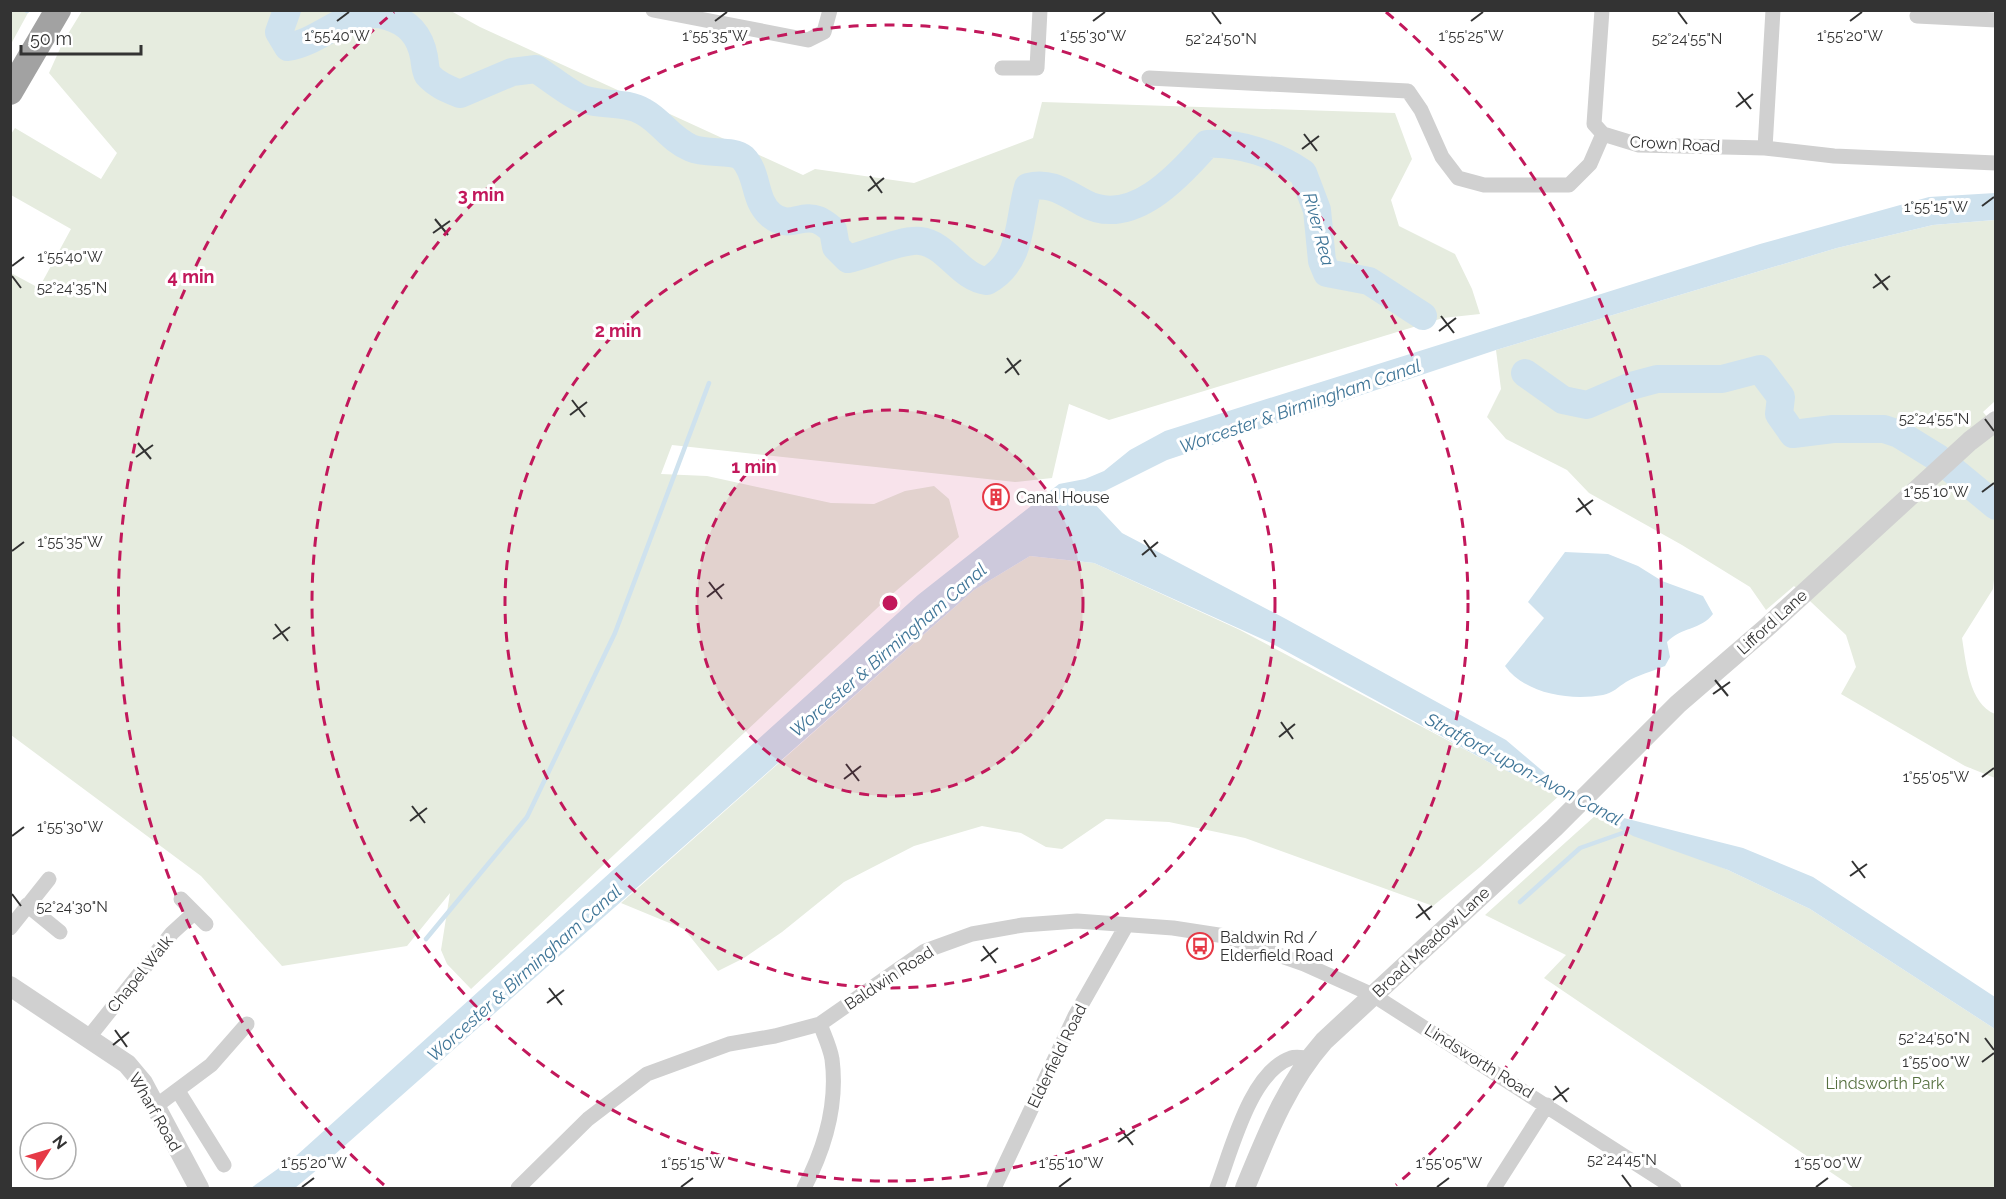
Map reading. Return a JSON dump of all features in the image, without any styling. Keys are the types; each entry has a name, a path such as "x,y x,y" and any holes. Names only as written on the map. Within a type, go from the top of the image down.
{"highway":[{"path":"10,92 58,10"}],"street":[{"path":"653,10 808,40 824,32 830,10"},
{"path":"1002,68 1037,68 1040,10"},
{"path":"1149,78 1408,91 1420,110 1442,157 1458,178 1484,185 1569,185 1590,164 1603,134 1594,124 1602,10"},
{"path":"1765,148 1773,10"},
{"path":"1917,16 1995,20"},
{"name":"Crown Road","path":"1603,134 1639,145 1765,148 1834,156 1995,163"},
{"name":"Lifford Lane","path":"1554,828 1678,704 1758,635 1970,441 1995,421"},
{"name":"Broad Meadow Lane","path":"1245,1188 1287,1093 1309,1058 1554,828"},
{"path":"10,928 49,879"},
{"path":"181,899 206,924"},
{"path":"27,905 60,932"},
{"name":"Chapel Walk","path":"89,1037 172,933 194,913"},
{"name":"Baldwin Road","path":"518,1188 588,1119 647,1074 729,1044 776,1036 820,1024 925,951 972,934 1023,925 1077,921 1173,928 1225,936 1304,964 1374,995"},
{"name":"Elderfield Road","path":"994,1188 1075,1016 1126,926"},
{"name":"Wharf Road","path":"10,986 127,1064 143,1083 199,1188"},
{"name":"Lindsworth Road","path":"1374,995 1674,1188"},
{"path":"156,1106 211,1065 247,1024"},
{"path":"804,1188 816,1165 833,1113 832,1057 820,1024"},
{"path":"1216,1188 1253,1095 1271,1070 1292,1057 1309,1058"},
{"path":"178,1091 224,1165"},
{"path":"1494,1188 1547,1105"}],"green space":[{"path":"10,11 29,11 11,44"},
{"path":"82,11 451,11 480,27 803,175 815,169 914,183 1033,138 1042,102 1395,113 1412,159 1391,200 1399,226 1455,254 1472,289 1480,314 1443,318 1109,420 1069,404 1052,478 1015,482 672,445 661,474 707,476 831,503 874,504 905,491 934,486 949,499 959,537 890,596 471,989 447,964 441,950 450,893 407,946 282,966 201,876 11,735 11,273 39,288 71,229 11,195 11,134 15,128 101,179 117,153 49,73 63,42"},
{"path":"1995,220 1995,401 1983,412 1995,426 1995,570 1993,589 1962,638 1967,670 1974,692 1986,709 1995,714 1995,778 1965,766 1841,694 1856,667 1846,635 1794,586 1766,610 1750,587 1682,545 1589,493 1567,470 1506,439 1487,417 1501,389 1496,350 1837,248 1933,225"},
{"path":"1030,556 1094,563 1240,630 1494,765 1560,795 1433,906 1245,838 1169,822 1106,819 1062,849 1046,847 1021,833 982,826 914,846 844,882 782,932 744,958 718,971 684,929 621,903 974,590"},
{"name":"Lindsworth Park","path":"1596,815 1728,870 1810,909 1995,1029 1995,1188 1854,1188 1544,978 1566,955 1485,915"}],"water":[{"path":"1995,193 1995,220 1933,225 1837,248 1496,350 1167,460 1095,496 1093,502 1122,533 1286,619 1506,740 1552,779 1620,817 1743,848 1813,877 1995,997 1995,1029 1810,909 1728,870 1633,836 1560,795 1494,765 1271,643 1094,563 1030,556 974,590 295,1188 251,1188 296,1156 918,595 1059,484 1085,479 1104,471 1130,450 1165,431 1760,244 1929,197"},
{"path":"1565,552 1608,554 1638,566 1662,581 1703,596 1713,614 1703,623 1678,634 1667,642 1670,657 1665,666 1631,680 1610,693 1577,697 1536,689 1514,676 1505,666 1544,618 1528,602"}],"waterway":[{"name":"River Rea","path":"287,10 279,32 288,47 300,44 361,15 387,16 401,22 416,36 422,49 428,75 439,84 460,94 512,72 536,69 578,97 594,102 628,106 644,112 677,140 691,148 739,155 748,164 761,202 771,215 784,221 812,218 822,222 833,230 836,247 848,259 894,245 920,241 930,243 969,274 987,281 999,273 1013,252 1028,187 1050,187 1102,209 1119,209 1136,204 1168,184 1207,144 1232,145 1257,151 1270,155 1303,173 1317,210 1322,261 1327,273 1369,281 1423,316"},
{"name":"River Rea","path":"1525,373 1563,400 1587,405 1631,386 1657,379 1722,379 1760,369 1781,397 1779,414 1793,434 1833,429 1884,429 1899,434 1938,458 1996,506"},
{"path":"426,939 527,817 615,633 709,383"},
{"name":"Stratford-upon-Avon Canal","path":"1520,902 1580,848 1631,830"}],"place":[{"name":"Canal House","path":"996,497"},
{"name":"Baldwin Rd / Elderfield Road","path":"1200,946"}],"water label":[{"name":"Worcester & Birmingham Canal","path":"1300,406"},
{"name":"Worcester & Birmingham Canal","path":"888,650"},
{"name":"Worcester & Birmingham Canal","path":"524,973"}]}
